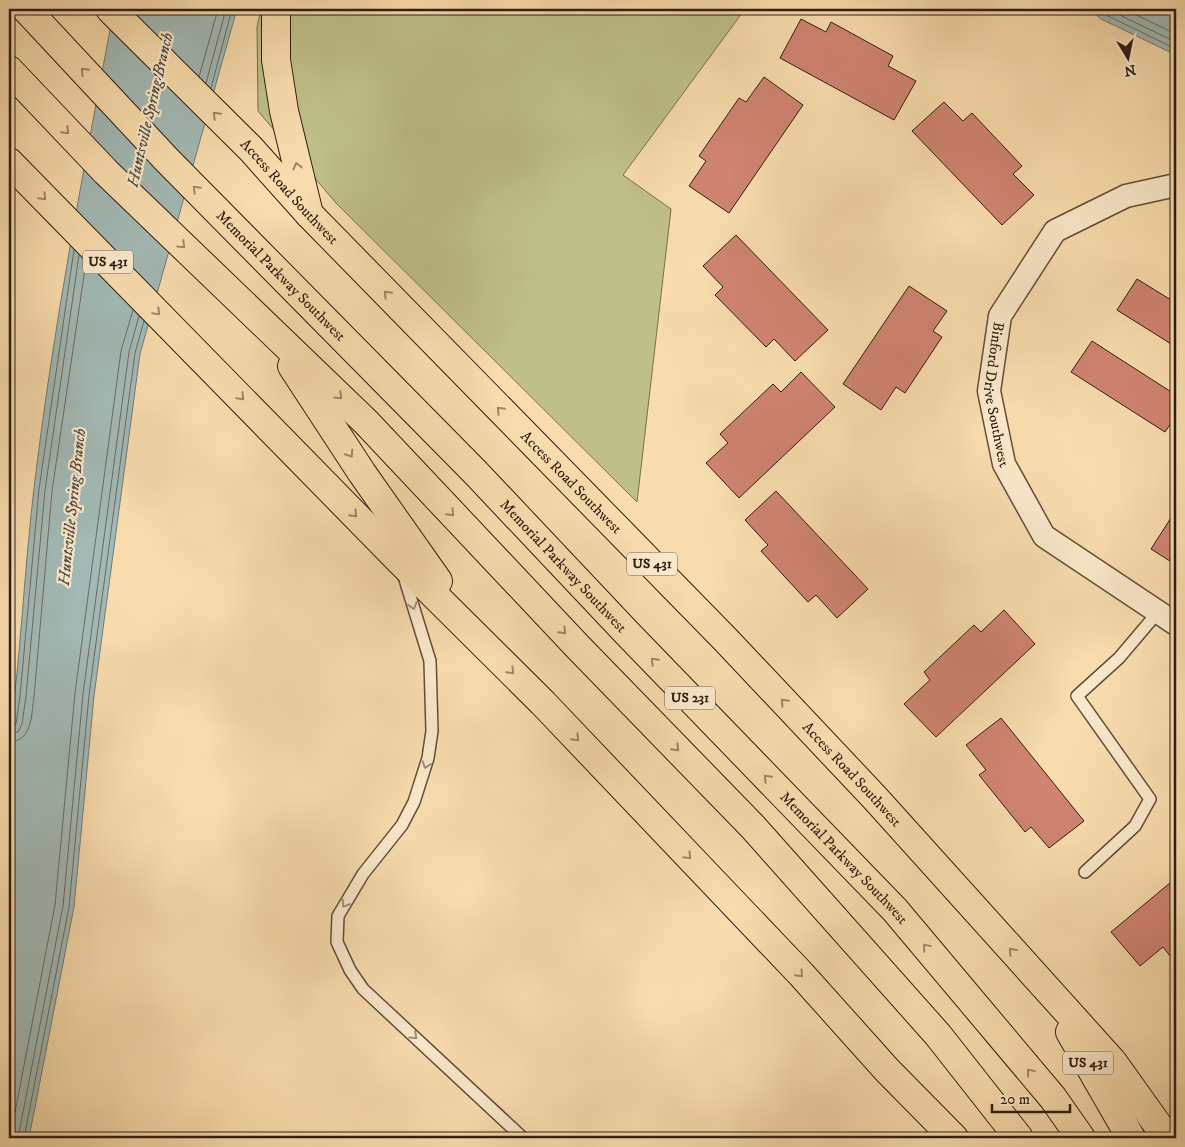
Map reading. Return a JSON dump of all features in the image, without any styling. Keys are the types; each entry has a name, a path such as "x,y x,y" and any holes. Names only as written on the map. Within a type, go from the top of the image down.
{"main road":[{"name":"Memorial Parkway Southwest","path":"26,9 167,160 476,472 627,633 895,910 1053,1098 1081,1138"},
{"name":"Access Road Southwest","path":"110,9 251,149 309,214 725,639 875,798 1045,987"},
{"path":"276,9 276,60 284,111 309,214"},
{"name":"US 231","path":"9,70 106,172 366,422 578,647 752,827 938,1035 1019,1138"},
{"name":"US 431","path":"9,162 398,559 479,638 801,974 887,1070 954,1138"},
{"path":"266,325 362,473 479,638"},
{"path":"1045,987 1112,1061 1167,1138"},
{"name":"US 431","path":"1045,987 1131,1138"},
{"path":"887,1070 935,1138"}],"street":[{"name":"Binford Drive Southwest","path":"1167,618 1044,536 1004,464 989,391 1000,316 1055,231 1126,196 1176,185"}],"lane":[{"path":"398,559 430,662 432,731 428,758 414,802 402,825 363,874 338,916 337,942 350,970 363,989 523,1138"},
{"path":"1085,872 1135,826 1150,798 1077,696 1167,618"}],"green space":[{"path":"261,9 745,9 623,175 671,209 637,502 336,203 258,111 257,27"}],"water":[{"name":"Huntsville Spring Branch","path":"114,9 237,9 140,354 94,696 74,907 29,1138 9,1138 9,740 17,677 34,488 50,368"},
{"path":"1088,9 1176,9 1176,55 1101,19"}],"building":[{"path":"801,19 826,32 831,22 893,56 888,66 916,81 894,120 780,58"},
{"path":"764,77 803,105 729,213 689,186 706,161 699,156 739,98 746,102"},
{"path":"944,102 963,121 972,113 1022,166 1013,174 1034,195 1002,225 912,131"},
{"path":"736,235 828,330 795,361 774,339 766,347 715,295 723,287 703,266"},
{"path":"1137,279 1176,303 1176,347 1117,310"},
{"path":"909,286 947,311 933,331 942,337 905,393 896,387 881,410 843,384"},
{"path":"1092,341 1176,395 1176,416 1165,432 1071,372"},
{"path":"801,372 835,407 739,498 706,463 728,443 720,434 773,384 781,392"},
{"path":"776,491 868,589 837,618 816,595 808,602 761,551 768,545 745,520"},
{"path":"1176,510 1176,565 1151,549"},
{"path":"1004,610 1035,644 936,737 904,704 930,680 924,672 974,625 981,632"},
{"path":"1001,718 1084,821 1049,848 1031,827 1025,832 979,775 986,770 966,745"},
{"path":"1176,878 1176,950 1170,956 1163,947 1140,966 1111,932"}]}
